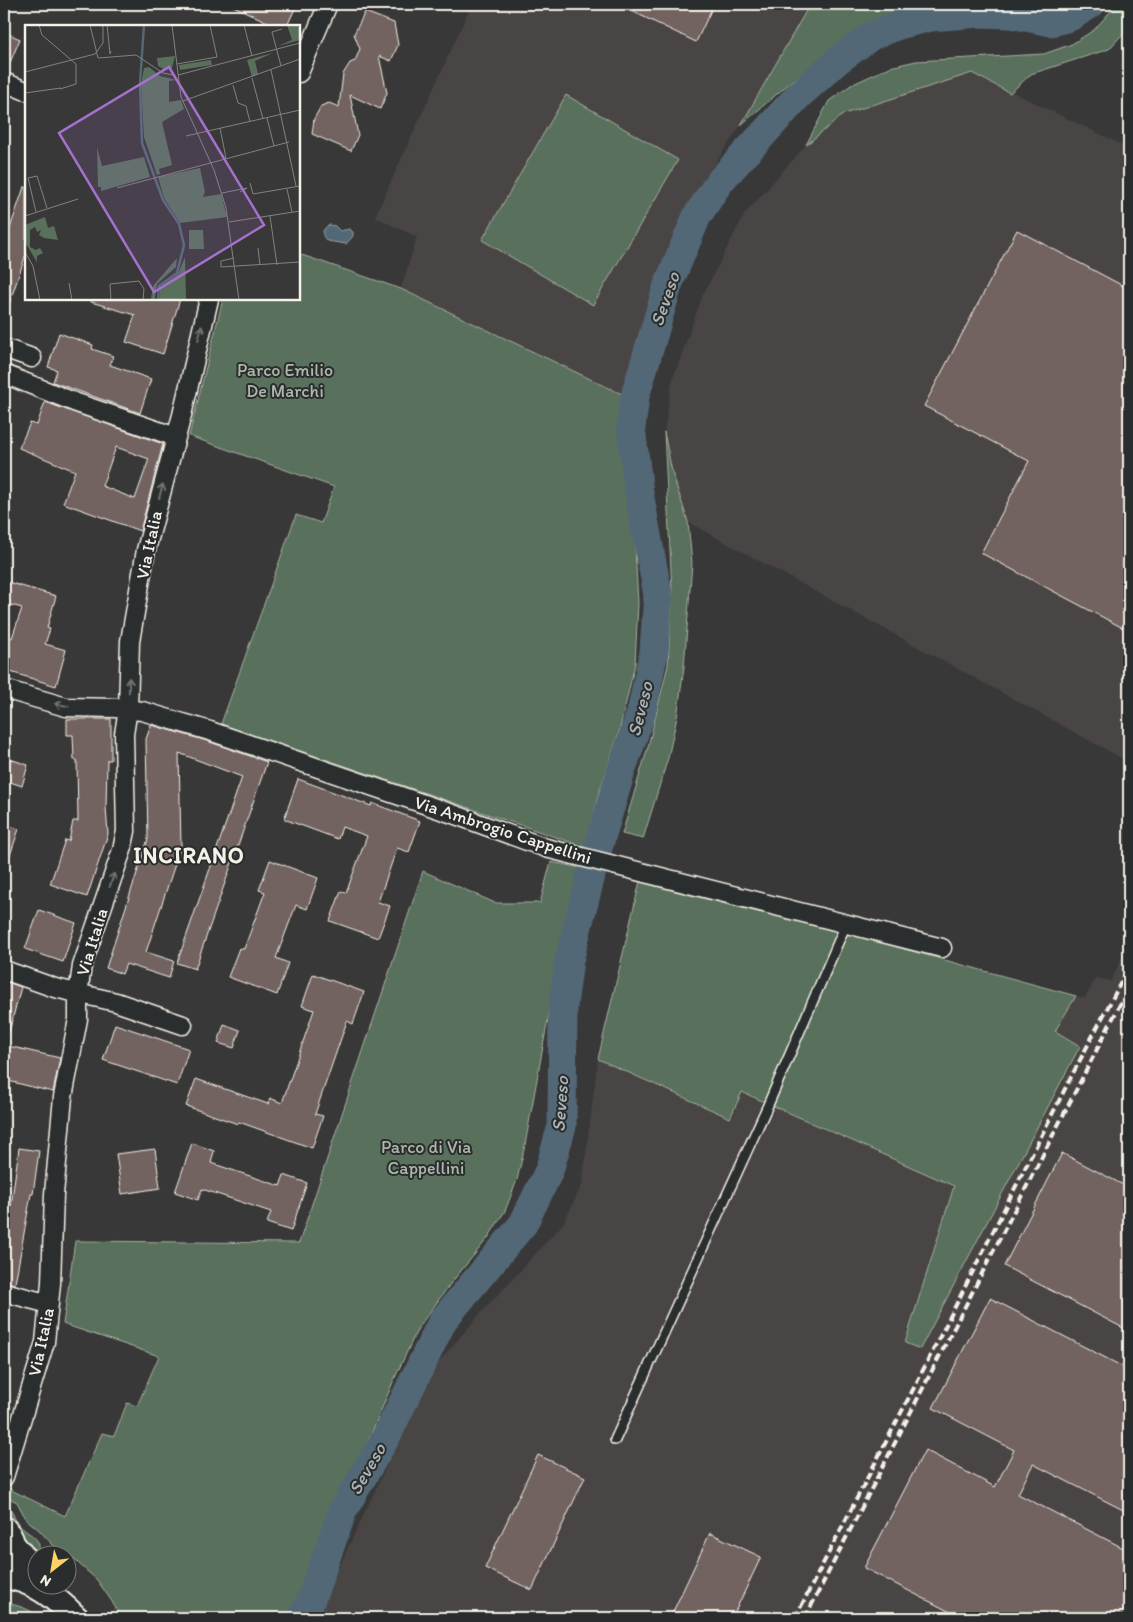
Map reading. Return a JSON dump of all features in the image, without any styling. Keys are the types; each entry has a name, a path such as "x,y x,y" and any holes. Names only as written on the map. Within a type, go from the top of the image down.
{"street":[{"path":"300,71 328,4"},
{"path":"4,82 25,91"},
{"name":"Via Italia","path":"4,1477 45,1342 49,1304 55,1185 63,1097 78,1019 78,994 82,966 122,850 126,831 124,734 128,709 130,641 146,550 176,438 209,300"},
{"path":"4,348 32,358"},
{"path":"4,374 74,402 176,438"},
{"name":"Via Ambrogio Cappellini","path":"4,689 66,707 142,711 453,814 546,848 942,948"},
{"path":"4,970 55,988 116,1002 183,1025"},
{"path":"4,1292 49,1304"},
{"path":"6,1533 28,1561"},
{"path":"4,1571 10,1563 13,1554 6,1533"},
{"path":"4,1576 30,1582 76,1618"},
{"path":"65,1594 80,1618"}],"lane":[{"path":"615,1440 768,1105 846,924"}],"shaded area":[{"path":"472,4 810,4 741,125 687,209 658,272 639,332 626,396 401,289 417,237 375,217"},
{"path":"972,73 1129,148 1129,762 688,522 672,472 664,432 672,382 702,297 744,215 806,145 844,114"},
{"path":"1129,943 1129,1008 1127,1012 1129,1013 1129,1618 315,1618 432,1370 481,1313 563,1224 582,1185 598,1059 730,1118 741,1092 954,1186 905,1343 1080,1046 1055,1031 1076,996 1085,998 1096,978 1111,981"}],"green space":[{"path":"810,4 986,4 961,5 913,12 871,24 837,47 785,87 741,125"},
{"path":"1002,4 1071,4 1054,11 1037,12"},
{"path":"1117,4 1129,4 1129,27 1109,49 1031,74 1010,93 972,73 844,114 806,145 829,101 851,85 890,67 916,61 1044,54 1072,44 1094,30"},
{"path":"566,95 678,160 593,305 482,240"},
{"name":"Parco Emilio De Marchi","path":"300,254 401,289 626,396 624,432 626,467 635,547 638,603 635,664 619,732 599,793 585,847 221,724 296,515 321,523 334,487 189,436 223,300 300,300"},
{"path":"664,432 672,472 688,522 692,563 684,667 677,717 668,758 643,839 622,834 648,747 668,665 672,590"},
{"name":"Parco di Via Cappellini","path":"551,862 581,868 554,986 517,1180 505,1211 488,1238 451,1283 418,1328 372,1432 324,1530 303,1592 289,1618 121,1618 97,1580 78,1563 78,1544 52,1544 26,1519 17,1502 7,1497 9,1489 65,1516 102,1433 114,1436 127,1403 137,1406 159,1356 63,1324 75,1241 299,1243 423,871 495,903 540,903"},
{"path":"641,877 1076,996 1055,1031 1080,1046 920,1349 905,1343 954,1186 742,1092 730,1118 598,1059"},
{"path":"8,1508 10,1508 20,1526 36,1538 38,1544 28,1544 28,1550 25,1547"},
{"path":"4,1603 24,1608 41,1618 4,1618"}],"water":[{"path":"330,225 335,226 340,231 349,229 353,232 353,236 346,244 327,241 323,236 323,232"}],"building":[{"path":"229,4 297,4 287,25 274,25"},
{"path":"617,4 714,4 696,42"},
{"path":"365,12 394,23 398,45 391,61 379,56 387,93 380,109 350,95 358,135 351,151 312,134 314,119 321,106 329,103 339,107 343,74 350,63 355,61 360,49 354,34"},
{"path":"4,32 20,39 6,72 4,72"},
{"path":"25,187 25,257 6,313 4,313 4,246"},
{"path":"1017,230 1129,289 1129,617 1123,628 981,553 1029,461 924,406"},
{"path":"91,300 180,300 163,354 126,342 135,315 91,302"},
{"path":"59,333 93,345 92,349 113,356 110,365 151,379 140,413 53,382 57,370 48,367"},
{"path":"45,402 163,444 140,531 63,503 75,471 19,448 30,423 37,425","holes":["116,447 149,459 135,499 102,486"]},
{"path":"4,581 56,596 47,628 50,629 45,644 66,650 56,686 4,670 4,636 12,638 22,608 4,603"},
{"path":"67,719 111,719 111,760 107,760 106,808 108,834 87,897 50,884 65,840 69,841 73,821 78,821 77,760 74,760 73,735 67,735"},
{"path":"151,725 207,741 267,762 195,969 177,963 242,777 179,753 181,846 146,952 174,961 169,978 126,964 122,974 106,968 148,839 146,739"},
{"path":"4,757 28,765 22,786 4,780"},
{"path":"298,779 371,806 372,803 420,821 409,852 397,848 378,902 390,906 378,938 330,921 341,891 346,893 367,836 342,827 338,839 284,819"},
{"path":"4,824 19,829 6,867 4,866"},
{"path":"270,860 318,878 307,909 296,905 276,958 288,963 277,995 228,977 239,948 244,949 265,892 259,890"},
{"path":"39,910 76,923 63,962 25,949"},
{"path":"313,974 364,992 353,1024 347,1021 315,1114 323,1116 312,1148 239,1122 238,1124 186,1106 196,1079 268,1104 270,1098 282,1103 314,1010 302,1006"},
{"path":"4,981 21,987 8,1036 4,1035"},
{"path":"115,1024 189,1049 177,1085 103,1060"},
{"path":"224,1024 240,1030 234,1048 218,1043"},
{"path":"4,1045 60,1058 53,1092 4,1080"},
{"path":"192,1143 214,1151 211,1163 280,1186 284,1175 307,1183 291,1231 267,1223 271,1212 202,1189 198,1200 175,1192"},
{"path":"19,1148 39,1151 33,1194 31,1194 15,1284 4,1282 4,1204 11,1206"},
{"path":"155,1149 160,1188 122,1194 116,1154"},
{"path":"1062,1153 1129,1188 1129,1331 1004,1266"},
{"path":"990,1298 1129,1370 1129,1513 1033,1464 1018,1494 1129,1551 1129,1618 962,1618 864,1568 925,1450 995,1487 1014,1450 933,1408"},
{"path":"538,1455 585,1477 532,1590 485,1568"},
{"path":"710,1533 761,1557 732,1618 670,1618"}],"waterway":[{"name":"Seveso","path":"301,1618 310,1602 343,1510 387,1435 443,1320 523,1224 549,1171 562,1126 563,1005 569,960 599,844 641,713 654,651 658,595 639,493 631,428 635,396 668,285 697,216 720,181 799,95 838,60 871,36 899,25 931,17 979,13 1011,14 1051,22 1070,17 1091,4"}],"railway":[{"path":"795,1618 1129,967"},
{"path":"805,1618 1129,987"}],"district":[{"name":"INCIRANO","path":"189,855"}]}
